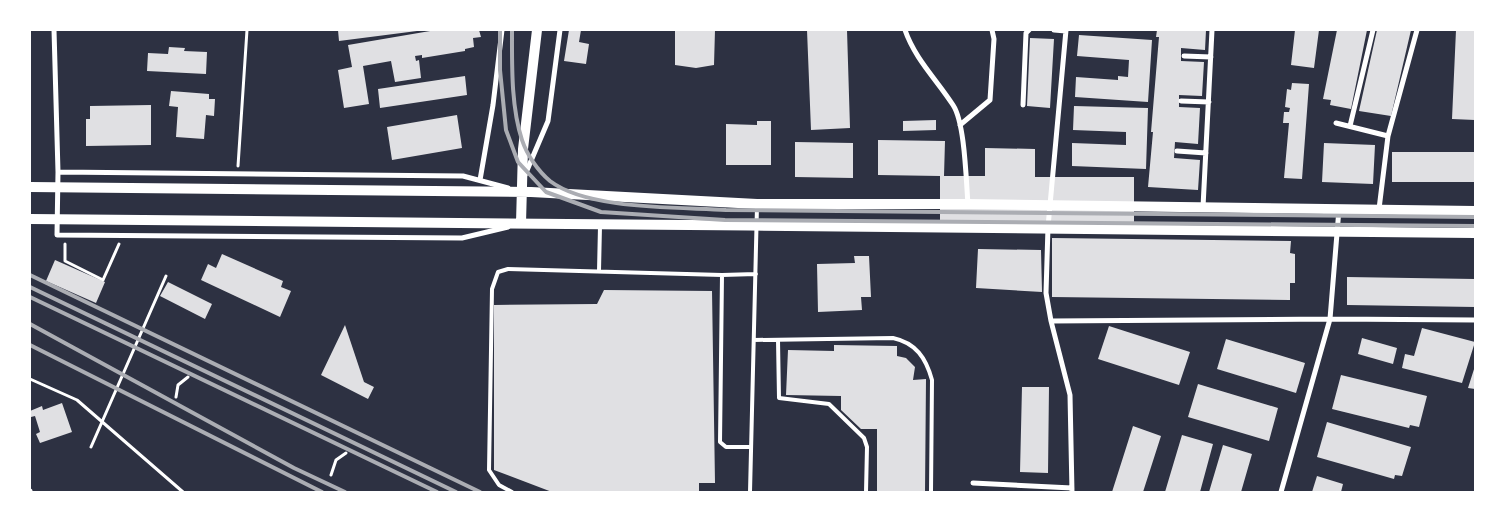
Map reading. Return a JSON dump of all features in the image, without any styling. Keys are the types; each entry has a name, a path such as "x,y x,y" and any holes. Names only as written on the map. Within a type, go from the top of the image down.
{"main road":[{"path":"520,223 523,149 536,30"},
{"path":"30,187 463,192 521,187 758,204 968,204 1475,211"},
{"path":"30,218 758,227 1048,227 1475,233"}],"street":[{"path":"54,30 58,172 57,234 462,238 520,223"},
{"path":"480,180 493,105 502,30"},
{"path":"58,172 463,176 521,187 548,121 560,30"},
{"path":"905,30 910,44 954,106 960,125 968,204"},
{"path":"960,125 990,100 994,39 992,30"},
{"path":"1023,105 1026,34 1029,30"},
{"path":"973,483 1072,490 1070,395 1051,321 1046,293 1049,205 1066,31 1054,30"},
{"path":"1203,207 1212,30"},
{"path":"1350,126 1373,30"},
{"path":"1379,210 1388,136 1417,30"},
{"path":"1184,56 1211,57"},
{"path":"1181,101 1208,102"},
{"path":"1336,123 1388,136"},
{"path":"1176,151 1206,153"},
{"path":"1281,492 1330,319 1339,209"},
{"path":"1051,321 1475,320"}],"lane":[{"path":"750,492 758,204"},
{"path":"599,271 600,224"},
{"path":"512,492 499,485 489,470 492,289 494,278 498,272 508,269 722,275 756,274"},
{"path":"722,275 720,442 726,447 751,447"},
{"path":"754,340 893,338 901,339 918,350 926,362 932,380 931,492"},
{"path":"778,340 778,398 829,404 864,438 867,447 866,492"}],"path":[{"path":"237,174 247,30"},
{"path":"65,262 103,280 124,235"},
{"path":"91,447 166,276"},
{"path":"176,397 178,385 188,377"},
{"path":"30,379 77,400 183,492"},
{"path":"331,474 336,460 346,453"}],"building":[{"path":"338,30 416,30 417,31 339,41"},
{"path":"436,30 479,30 481,37 473,38 474,47 465,49 465,51 422,58 422,55 415,56 416,61 419,60 421,78 395,82 391,61 363,66 369,104 344,108 338,70 352,67 348,45"},
{"path":"569,30 581,30 579,42 589,44 586,64 564,61"},
{"path":"675,30 715,30 714,65 696,68 675,65"},
{"path":"807,30 847,30 850,128 811,130"},
{"path":"1157,30 1206,30 1205,50 1181,48 1181,61 1204,62 1202,96 1179,95 1179,107 1200,108 1198,144 1175,142 1174,158 1200,160 1198,190 1148,187 1159,37 1156,37"},
{"path":"1295,30 1319,30 1314,68 1291,65"},
{"path":"1337,30 1367,30 1351,109 1330,105 1331,100 1323,99"},
{"path":"1377,30 1411,30 1391,116 1359,111"},
{"path":"1456,30 1475,30 1475,120 1452,119"},
{"path":"1079,35 1152,40 1148,102 1075,97 1076,77 1118,80 1118,76 1128,77 1129,60 1077,56"},
{"path":"1030,38 1054,39 1050,108 1027,106"},
{"path":"169,47 185,48 184,51 207,52 206,74 147,71 148,53 168,54"},
{"path":"465,76 467,95 380,108 378,89"},
{"path":"1292,83 1309,84 1302,179 1284,178 1289,123 1283,123 1284,112 1289,112 1290,108 1285,107 1287,89 1291,90"},
{"path":"171,91 209,94 209,99 215,99 214,116 206,115 204,139 176,137 178,107 169,106"},
{"path":"151,105 151,145 86,146 86,119 90,119 90,106"},
{"path":"1074,106 1148,108 1146,169 1072,166 1072,143 1126,145 1126,132 1073,130"},
{"path":"457,115 462,148 392,160 387,127"},
{"path":"936,120 936,130 903,131 903,121"},
{"path":"757,121 771,121 771,165 726,165 726,124 757,125"},
{"path":"878,140 945,141 944,176 985,176 985,148 1035,149 1035,177 1134,177 1134,227 940,226 940,176 878,175"},
{"path":"795,142 853,143 853,178 795,177"},
{"path":"1324,143 1375,145 1373,184 1322,182"},
{"path":"1392,152 1475,152 1475,182 1392,182"},
{"path":"1052,238 1291,241 1290,253 1295,254 1295,283 1290,283 1290,300 1052,297"},
{"path":"978,249 1041,250 1042,292 976,288"},
{"path":"222,254 283,281 281,287 291,291 280,317 201,280 208,264 216,268"},
{"path":"854,256 869,256 871,297 861,297 862,310 818,312 817,264 855,263"},
{"path":"55,260 105,282 96,303 46,281"},
{"path":"1347,277 1475,279 1475,307 1347,305"},
{"path":"168,282 212,304 205,319 160,296"},
{"path":"604,290 712,291 715,483 699,483 699,492 552,492 494,470 494,305 597,304"},
{"path":"345,325 364,382 374,387 368,399 321,375"},
{"path":"1109,326 1190,352 1179,385 1098,359"},
{"path":"1422,328 1475,342 1462,383 1402,368 1405,354 1414,356"},
{"path":"1362,338 1397,348 1393,364 1358,354"},
{"path":"1226,339 1305,363 1296,393 1217,369"},
{"path":"834,345 897,346 897,356 906,358 915,367 913,380 926,379 925,492 877,492 877,429 861,429 841,410 841,396 786,395 788,350 834,351"},
{"path":"1475,366 1475,389 1468,388"},
{"path":"1341,375 1427,396 1419,427 1410,425 1409,428 1332,409"},
{"path":"1198,384 1278,408 1269,441 1188,417"},
{"path":"1022,387 1049,387 1048,473 1020,472"},
{"path":"62,403 72,432 40,443 36,434 40,432 35,416 31,417 30,411 42,406 43,410"},
{"path":"1327,422 1411,447 1402,476 1395,475 1394,479 1317,457"},
{"path":"1133,426 1161,436 1143,492 1112,492"},
{"path":"1182,435 1213,444 1200,492 1165,492"},
{"path":"1223,445 1252,454 1241,492 1209,492"},
{"path":"1317,476 1343,484 1341,492 1312,492"}],"railway":[{"path":"500,30 500,70 506,130 518,162 546,192 601,212 725,220 1475,226"},
{"path":"512,30 513,86 516,114 522,140 530,157 537,168 550,181 567,190 610,202 659,207 726,210 1475,217"},
{"path":"30,275 480,492"},
{"path":"30,287 456,492"},
{"path":"30,297 437,492"},
{"path":"30,324 294,468 345,492"},
{"path":"30,345 322,492"}]}
